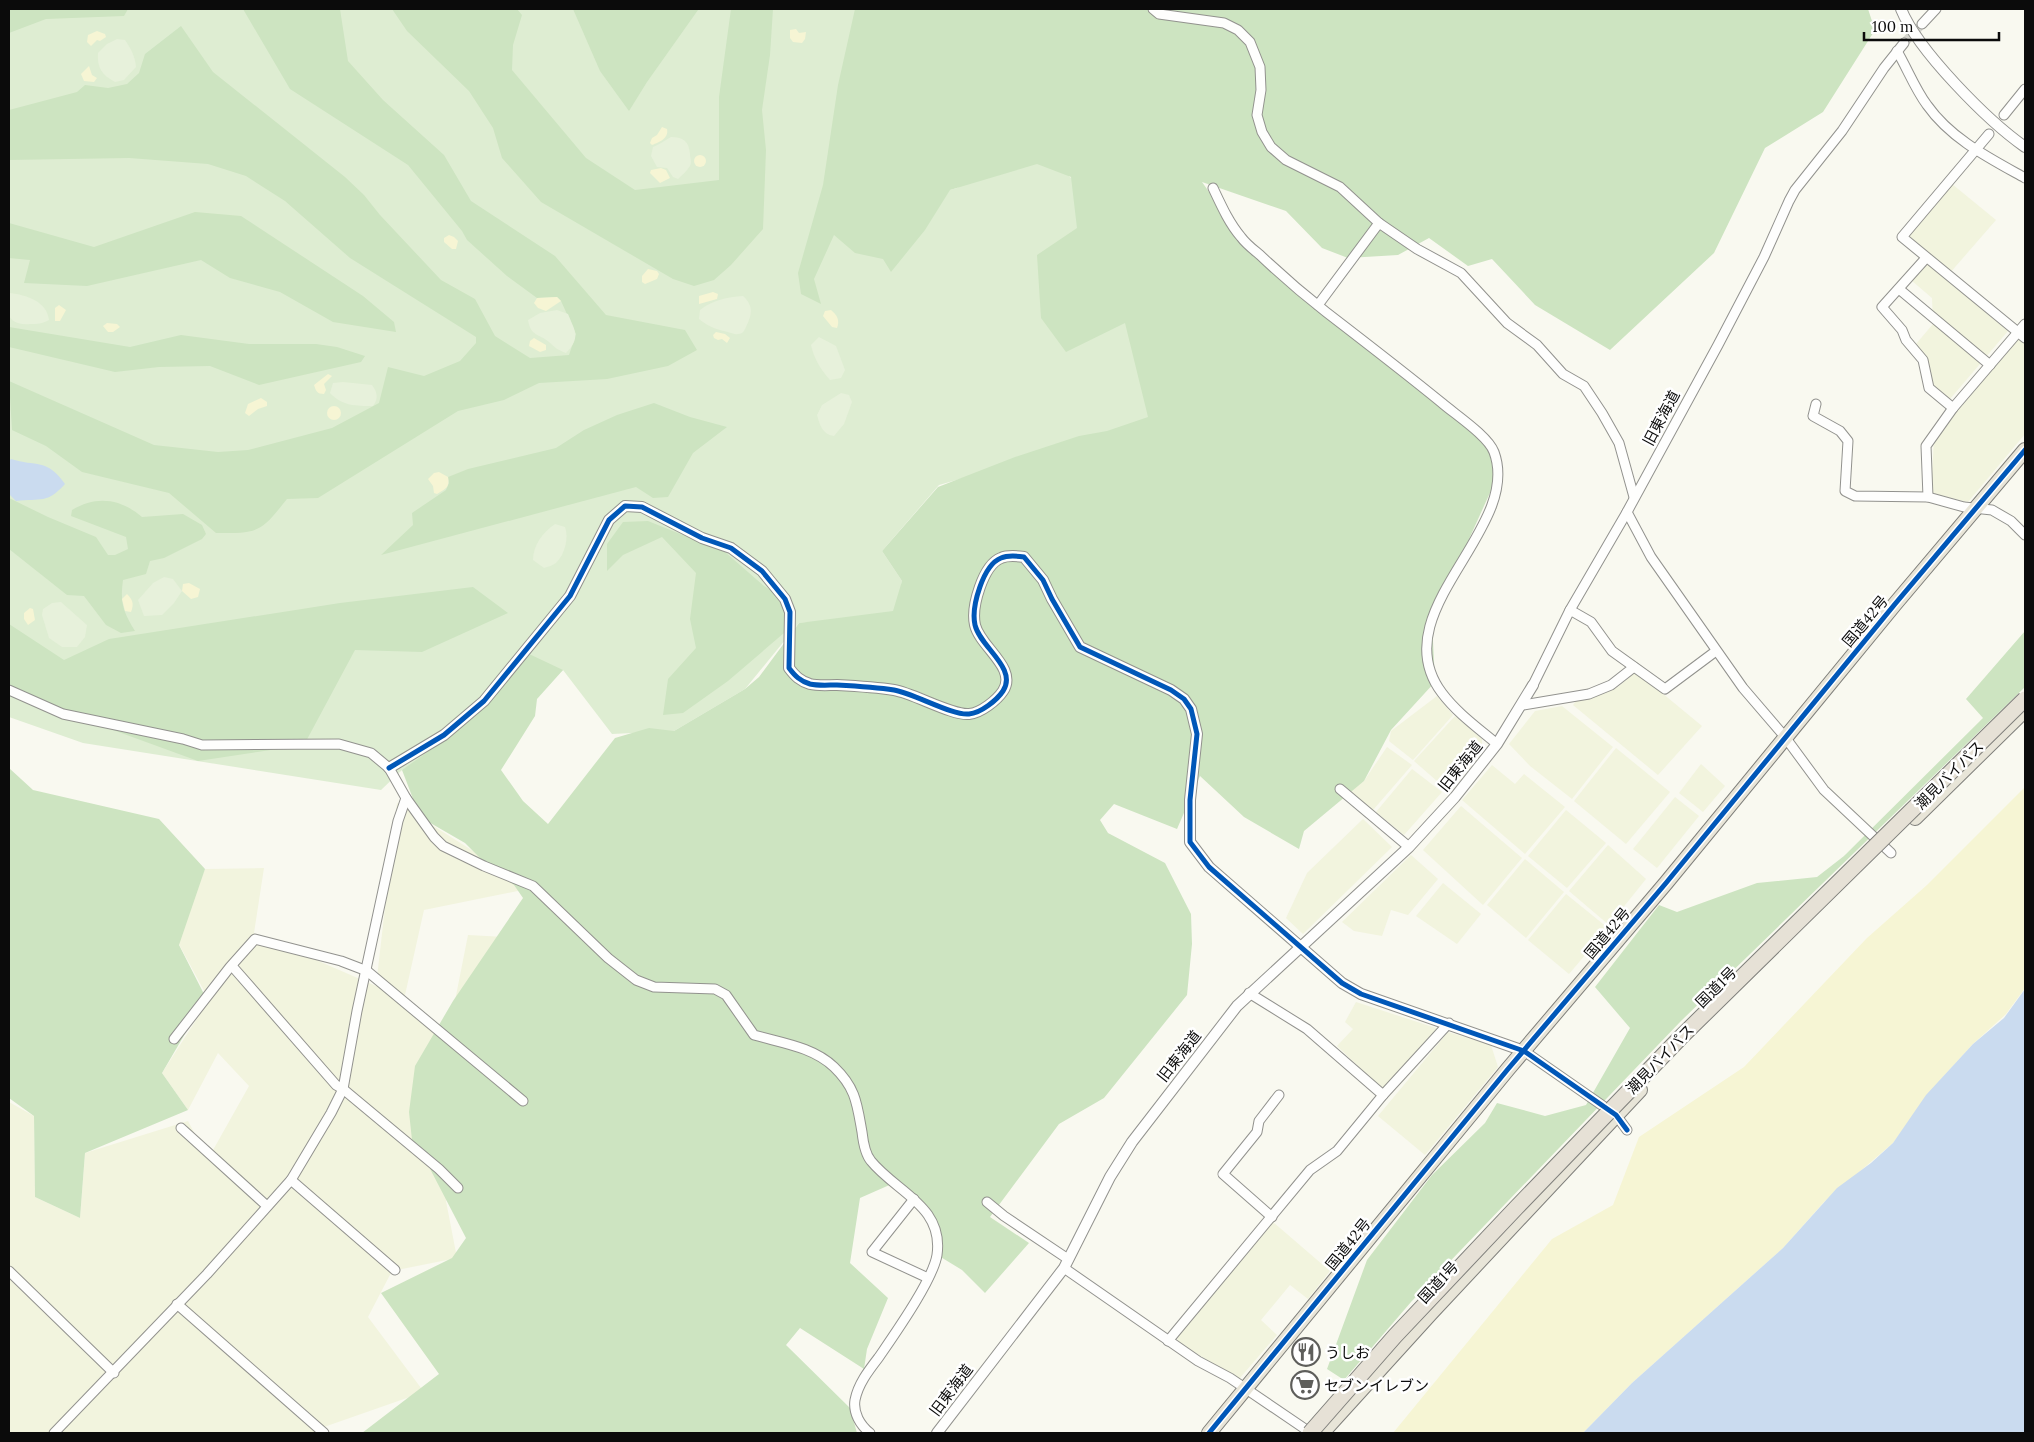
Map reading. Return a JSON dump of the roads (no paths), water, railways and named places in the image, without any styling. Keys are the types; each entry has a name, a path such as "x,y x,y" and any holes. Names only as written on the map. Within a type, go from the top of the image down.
{"highway":[{"name":"国道42号","path":"1209,1433 1524,1051 2025,450"},
{"name":"潮見バイパス","path":"1311,1433 1395,1336 1673,1045 2025,699"},
{"name":"国道1号","path":"1322,1433 1431,1313 1700,1026 1888,850 2025,710"}],"street":[{"path":"1153,9 1159,14 1224,23 1238,30 1250,42 1260,67 1261,90 1257,115 1262,132 1271,147 1286,160 1340,186 1379,223 1426,254 1461,273 1507,323 1537,345 1563,374 1584,386 1619,444 1634,497"},
{"path":"1901,9 1905,18 1933,57 2002,129 2025,147"},
{"path":"1922,24 1936,9"},
{"name":"旧東海道","path":"937,1433 1066,1263 1110,1177 1132,1142 1236,1006 1408,846 1454,797 1497,744 1523,705 1570,610 1627,512 1718,345 1764,256 1789,201 1842,131 1904,43"},
{"path":"1897,51 1927,105 1948,128 1975,150 2025,178"},
{"path":"2004,115 2025,89"},
{"path":"1989,134 1902,237 2022,335"},
{"path":"1213,188 1224,211 1241,237 1318,305 1412,378 1482,437 1493,451 1498,475 1497,493 1479,531 1435,608 1427,636 1431,675 1441,692 1456,709 1497,744"},
{"path":"1318,305 1379,223"},
{"path":"1926,258 1882,307 1902,330 1906,340 1922,360 1929,388 1953,408"},
{"path":"1899,289 1990,365"},
{"path":"1928,497 1926,446 1953,408 1990,365 2022,335 2025,324"},
{"path":"1816,404 1813,416 1840,431 1848,441 1845,491 1855,496 1928,497 1974,509 1992,510 2011,521 2025,535"},
{"path":"389,768 444,735 484,701 570,596 609,520 625,506 642,507 702,538 731,548 762,571 785,599 790,612 789,668 797,678 810,684 876,687 900,691 954,711 969,714 983,709 998,697 1004,690 1007,675 1000,662 983,644 975,625 975,606 984,578 990,567 999,558 1007,556 1024,557 1043,580 1080,647 1141,674 1171,690 1184,700 1194,717 1197,734 1190,800 1190,842 1209,866 1342,983 1361,994 1524,1051 1616,1115 1628,1130"},
{"path":"1627,512 1651,557 1744,688 1785,737 1824,790 1888,850"},
{"path":"1570,610 1591,622 1612,651 1666,689 1716,651"},
{"path":"1523,705 1590,694 1611,685 1634,667"},
{"path":"9,690 62,714 183,739 202,745 339,744 371,753 389,768 406,798 434,837 443,846 484,866 533,886 608,958 636,980 654,987 714,989 726,995 754,1035 810,1050 824,1058 849,1082 857,1106 863,1140 869,1159 926,1211 933,1222 937,1236 937,1256 928,1278 899,1328 863,1379 857,1391 854,1403 856,1413 859,1421 870,1433"},
{"path":"1340,789 1408,846"},
{"path":"54,1433 207,1274 291,1180 343,1089 398,821 406,798"},
{"path":"174,1039 255,939 340,961 367,971 523,1101"},
{"path":"232,966 336,1086 343,1089 439,1169 458,1188"},
{"path":"1249,993 1307,1029 1384,1095"},
{"path":"1168,1341 1310,1170 1337,1151 1384,1095 1449,1024"},
{"path":"1272,1217 1223,1174 1257,1132 1259,1120 1279,1095"},
{"path":"181,1128 268,1206"},
{"path":"291,1180 395,1270"},
{"path":"914,1199 872,1252 928,1278"},
{"path":"986,1202 1168,1341 1311,1433"},
{"path":"10,1274 114,1372"},
{"path":"177,1304 324,1433"}],"water":[{"path":"11,459 47,467 59,476 65,484 53,495 43,499 16,501 9,494 9,461"},
{"path":"2025,989 2025,1433 1583,1433 1632,1383 1783,1248 1837,1188 1871,1163 1893,1143 1926,1095 1973,1044 2004,1018"}],"tunnel":[{"path":"1904,43 1922,24"}],"place":[{"name":"うしお","path":"1306,1352"},
{"name":"セブンイレブン","path":"1305,1385"}]}
